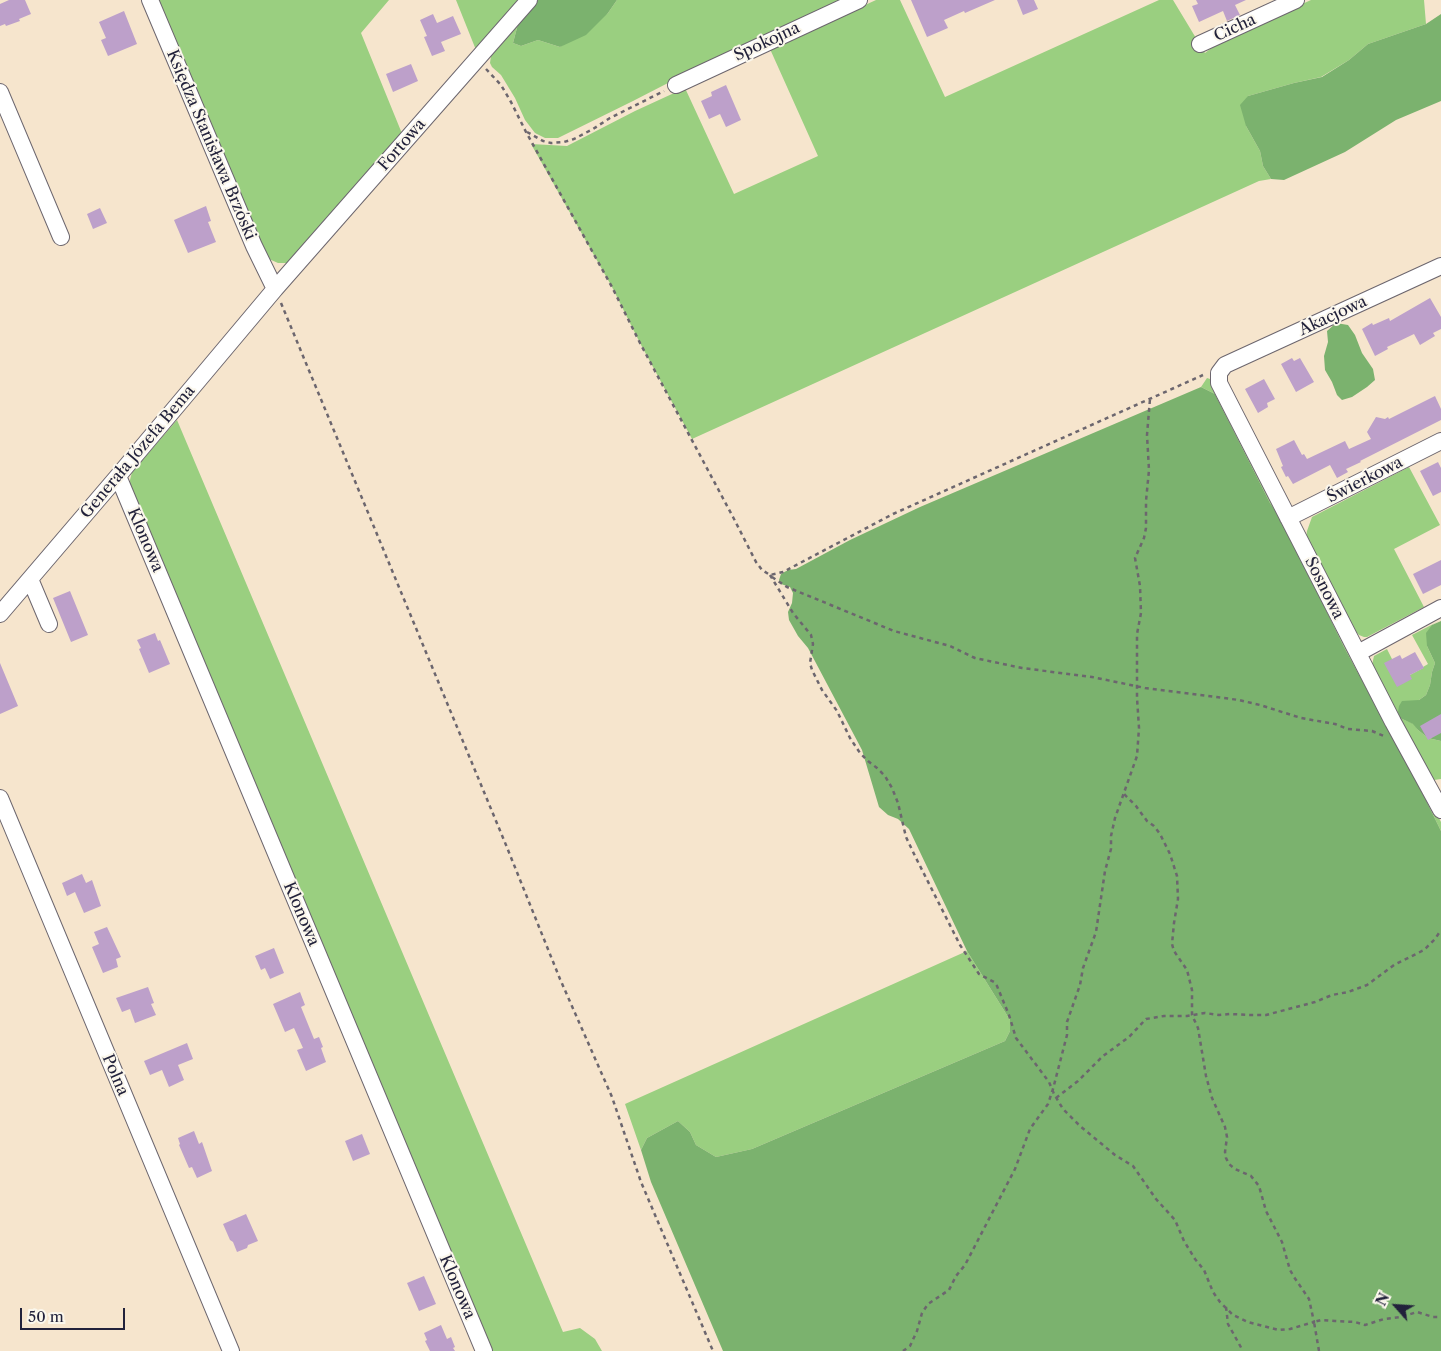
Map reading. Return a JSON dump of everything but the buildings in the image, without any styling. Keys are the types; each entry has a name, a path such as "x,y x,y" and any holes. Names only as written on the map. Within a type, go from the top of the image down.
{"street":[{"name":"Księdza Stanisława Brzóski","path":"150,0 254,246 275,289"},
{"name":"Fortowa","path":"275,289 529,0"},
{"name":"Spokojna","path":"676,84 859,0"},
{"name":"Cicha","path":"1200,44 1296,0"},
{"path":"0,92 61,237"},
{"name":"Akacjowa","path":"1225,365 1441,266"},
{"name":"Generała Józefa Bema","path":"0,614 275,289"},
{"name":"Sosnowa","path":"1225,365 1219,373 1219,383 1400,735 1437,792 1441,810"},
{"name":"Świerkowa","path":"1288,518 1441,441"},
{"name":"Klonowa","path":"118,476 484,1351"},
{"path":"30,579 49,624"},
{"path":"1358,653 1441,608"},
{"name":"Polna","path":"0,798 231,1351"}],"path":[{"path":"476,61 501,85 511,102 612,287 756,562 762,570 774,579 788,587 894,631 950,646 975,658 1022,668 1092,677 1137,687 1239,700 1300,718 1335,724 1348,729 1372,731 1390,737 1400,735"},
{"path":"526,132 551,143 574,139 676,84"},
{"path":"275,289 560,980 612,1097 641,1182 713,1351"},
{"path":"770,575 783,572 893,514 1225,365"},
{"path":"903,1351 910,1346 922,1313 928,1304 949,1290 956,1276 965,1265 1015,1169 1030,1129 1048,1104 1067,1035 1067,1022 1096,932 1104,872 1111,849 1111,836 1115,818 1137,756 1139,728 1136,634 1141,613 1140,586 1135,558 1144,538 1146,528 1149,470 1147,435 1150,399"},
{"path":"770,575 793,613 811,635 814,644 810,662 822,690 837,711 850,738 860,753 889,782 898,803 906,837 919,865 973,966 979,974 994,982 997,986 1010,1016 1016,1038 1044,1075 1063,1109 1116,1156 1133,1166 1156,1199 1175,1220 1184,1242 1204,1270 1216,1295 1226,1307 1236,1317 1279,1330 1290,1329 1321,1320 1354,1322 1365,1325 1418,1312 1433,1317 1441,1317"},
{"path":"1124,794 1160,834 1174,864 1178,887 1172,944 1174,951 1187,970 1192,990 1192,1015 1198,1028 1206,1076 1212,1098 1225,1127 1227,1137 1226,1158 1235,1170 1251,1176 1259,1186 1266,1211 1282,1242 1290,1270 1309,1299 1319,1351"},
{"path":"1056,1098 1078,1081 1112,1049 1119,1046 1146,1019 1204,1013 1219,1015 1266,1015 1315,1002 1367,985 1394,965 1424,950 1441,930"},
{"path":"1226,1307 1228,1324 1243,1351"}],"green space":[{"path":"159,0 389,0 361,33 403,136 288,263 278,263 269,259 263,249"},
{"path":"456,0 519,0 476,50"},
{"path":"538,0 617,0 608,13 586,35 560,47 538,40 521,46 513,43 518,24"},
{"path":"617,0 845,0 668,83 558,138 545,138 535,133 525,120 515,98 501,75 492,67 490,63 491,56 518,24 513,43 521,46 538,40 560,47 608,13"},
{"path":"876,0 900,0 945,97 1159,0 1173,0 1205,53 1219,42 1311,0 1424,0 1426,24 1368,44 1349,60 1321,77 1248,96 1246,126 1260,151 1263,166 1271,179 1259,181 692,439 612,287 531,144 567,146 685,88 734,194 818,156 770,49"},
{"path":"1441,14 1441,101 1396,120 1345,152 1284,180 1271,179 1263,166 1260,151 1246,126 1240,105 1248,96 1322,77 1349,60 1368,44 1426,24"},
{"path":"1336,323 1348,325 1355,335 1362,353 1373,369 1375,380 1352,397 1342,400 1337,395 1325,370 1324,356 1328,342 1327,331"},
{"path":"1207,378 1213,380 1441,822 1441,831 1414,776 1344,647 1282,520 1270,503 1215,394 1201,387"},
{"path":"1201,387 1215,394 1270,503 1282,520 1344,647 1414,776 1441,831 1441,1351 723,1351 651,1182 641,1150 647,1138 678,1121 690,1132 696,1145 716,1157 752,1149 1005,1041 1010,1031 1010,1020 967,951 909,829 898,819 888,815 879,807 862,750 808,648 798,636 789,620 788,612 792,603 793,593 790,587 781,584 779,580 781,574 788,570 796,569 850,540 920,507"},
{"path":"177,420 563,1332 580,1328 595,1339 602,1351 490,1351 129,484 132,472"},
{"path":"1409,467 1440,525 1394,549 1424,607 1364,637 1355,631 1306,538 1307,531 1312,517"},
{"path":"1441,620 1432,625 1427,646 1435,663 1426,695 1400,718 1414,724 1428,738 1441,741 1441,779 1434,780 1429,778 1372,665 1374,656 1387,649 1392,659 1410,675 1423,668 1428,664 1412,635"},
{"path":"1441,621 1441,741 1428,738 1413,724 1400,718 1398,712 1402,701 1419,700 1426,695 1435,663 1427,646 1426,633 1432,625"},
{"path":"967,951 1010,1020 1010,1031 1005,1041 752,1149 716,1157 696,1145 690,1132 678,1121 647,1138 641,1150 625,1104"}]}
